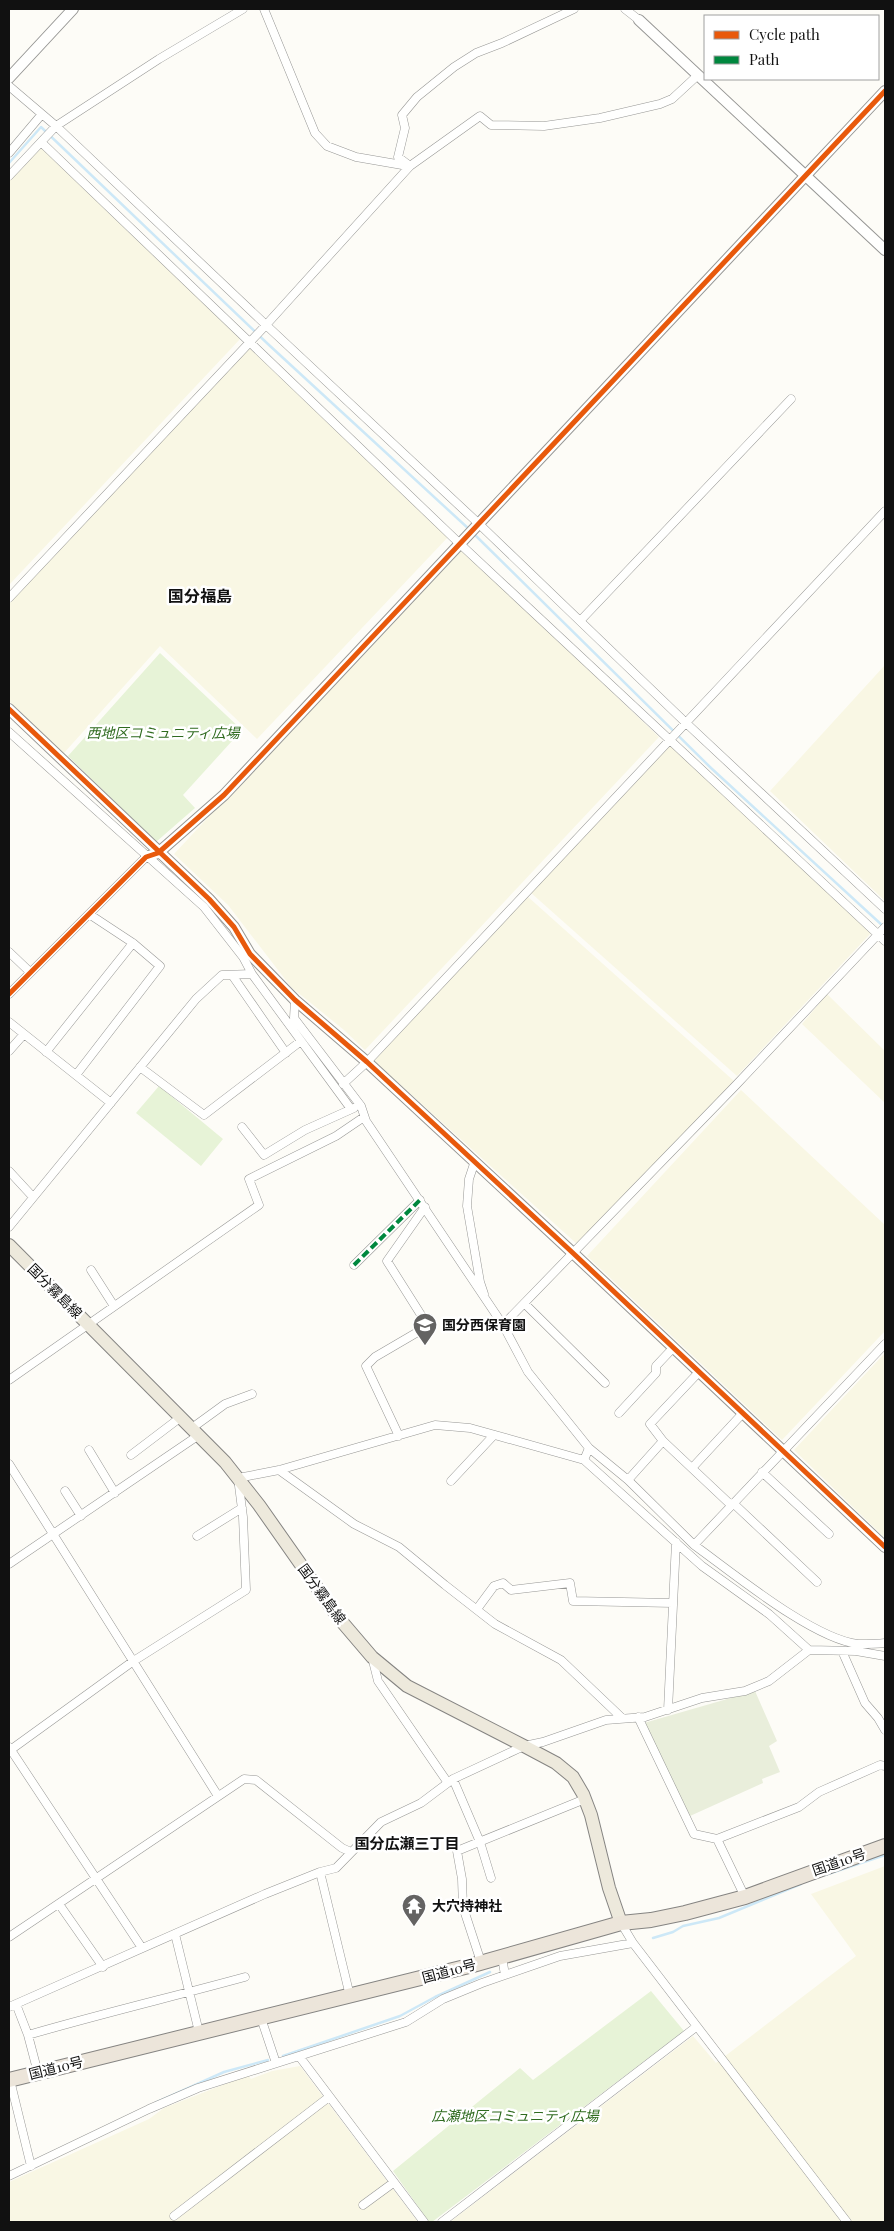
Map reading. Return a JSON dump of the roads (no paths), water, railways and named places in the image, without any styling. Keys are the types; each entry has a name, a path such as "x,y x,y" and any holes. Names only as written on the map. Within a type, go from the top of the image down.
{"highway":[{"name":"国道10号","path":"10,2080 350,1996 502,1957 622,1923 685,1913 745,1897 885,1846"}],"main road":[{"name":"国分霧島線","path":"9,1245 196,1432 238,1478 337,1616 372,1657 407,1686 420,1694 524,1746 562,1768 572,1777 592,1815 609,1888 622,1923"}],"street":[{"path":"9,78 73,9"},
{"path":"9,176 56,126 159,59 243,9"},
{"path":"264,9 315,134 327,146 356,157 410,166"},
{"path":"410,166 398,157 405,128 402,116 417,97 454,67 476,53 502,43 574,9"},
{"path":"625,9 885,250"},
{"path":"9,598 252,340 410,166 480,116 491,125 544,126 600,118 672,99 698,75"},
{"path":"9,86 56,126 264,327 478,524 684,723 885,909"},
{"path":"9,994 146,857 158,853 224,795 885,90"},
{"path":"9,153 42,114"},
{"path":"41,142 671,738 882,930 885,941"},
{"path":"580,621 791,399"},
{"path":"343,1084 367,1062 885,511"},
{"path":"9,709 158,853 208,898 234,927 247,955 252,974 361,1106 364,1117 503,1325 528,1372 589,1448 628,1480 694,1545 792,1615 838,1638 857,1644 885,1643"},
{"path":"9,732 146,857 204,907 247,955 295,1000 367,1062 474,1164 574,1254 885,1547"},
{"path":"76,1075 160,966 133,943 89,914"},
{"path":"503,1325 574,1254 882,930"},
{"path":"46,1052 133,943"},
{"path":"9,952 30,972"},
{"path":"9,1227 196,999 222,976 252,974"},
{"path":"232,975 286,1053"},
{"path":"295,1000 290,1021 301,1040 351,1108"},
{"path":"9,1022 111,1103"},
{"path":"9,1050 24,1034"},
{"path":"140,1067 204,1114 301,1040"},
{"path":"242,1127 264,1155 305,1130 351,1108 361,1106"},
{"path":"9,1380 88,1323 206,1244 259,1205 249,1180 336,1136 364,1117"},
{"path":"474,1164 467,1206 480,1282 489,1306"},
{"path":"9,1171 33,1197"},
{"path":"354,1265 420,1200"},
{"path":"399,1436 366,1366 375,1357 428,1326 387,1261 425,1208"},
{"path":"92,1270 114,1306"},
{"path":"524,1304 605,1383"},
{"path":"694,1545 885,1344"},
{"path":"619,1413 656,1373 656,1366 673,1348"},
{"path":"699,1372 650,1424 663,1441 816,1582"},
{"path":"9,1564 115,1493 196,1432 225,1404 252,1394"},
{"path":"692,1468 743,1413"},
{"path":"131,1456 181,1417"},
{"path":"142,1948 9,1749 132,1662 246,1590 242,1508 238,1478 279,1470 435,1425 470,1428 584,1460 702,1566 769,1614 809,1650"},
{"path":"451,1481 494,1434"},
{"path":"628,1480 663,1441"},
{"path":"584,1460 589,1448"},
{"path":"89,1450 115,1493"},
{"path":"9,1464 218,1796"},
{"path":"279,1470 354,1524 399,1547 445,1586 495,1624 561,1660 622,1718"},
{"path":"762,1472 829,1534"},
{"path":"65,1490 81,1516"},
{"path":"197,1536 242,1508"},
{"path":"668,1710 676,1542"},
{"path":"476,1609 494,1586 502,1583 511,1590 570,1583 573,1601 673,1603"},
{"path":"38,2072 28,2035 12,2006 320,1872 336,1868 381,1822 421,1803 451,1781 524,1746 543,1742 606,1720 638,1717 668,1710 702,1698 731,1694 757,1687 769,1681 809,1650 842,1651 885,1656"},
{"path":"842,1651 864,1703 878,1718 885,1730"},
{"path":"372,1657 378,1681 451,1781 480,1842 492,1878"},
{"path":"638,1717 694,1834 717,1839 799,1807 820,1792 880,1766 885,1766"},
{"path":"9,1937 244,1778 256,1780 342,1848 351,1852"},
{"path":"481,1962 463,1907 462,1871 457,1851 585,1799"},
{"path":"717,1839 745,1897"},
{"path":"320,1872 350,1996"},
{"path":"59,1904 103,1966"},
{"path":"622,1923 633,1942 696,2027 847,2222"},
{"path":"175,1934 199,2032"},
{"path":"9,2176 149,2109 198,2088 406,2022 443,1999 560,1956 633,1942"},
{"path":"502,1957 504,1975"},
{"path":"28,2035 108,2011 244,1977"},
{"path":"261,2018 276,2063"},
{"path":"442,2222 696,2027"},
{"path":"299,2056 424,2222"},
{"path":"10,2080 31,2166"},
{"path":"174,2216 330,2096"},
{"path":"363,2206 393,2183"}],"waterway":[{"path":"9,163 41,127 269,345 470,530"},
{"path":"474,534 711,768 883,926"},
{"path":"825,1875 885,1855"},
{"path":"653,1938 673,1932 683,1926 719,1918 801,1884"},
{"path":"283,2056 400,2016 435,1997 490,1972"},
{"path":"155,2103 224,2072 268,2060"}],"place":[{"name":"国分西保育園","path":"425,1346"},
{"name":"大穴持神社","path":"414,1927"}],"district":[{"name":"国分福島","path":"200,596"},
{"name":"国分広瀬三丁目","path":"407,1844"}],"park label":[{"name":"西地区コミュニティ広場","path":"163,733"},
{"name":"広瀬地区コミュニティ広場","path":"515,2116"}]}
